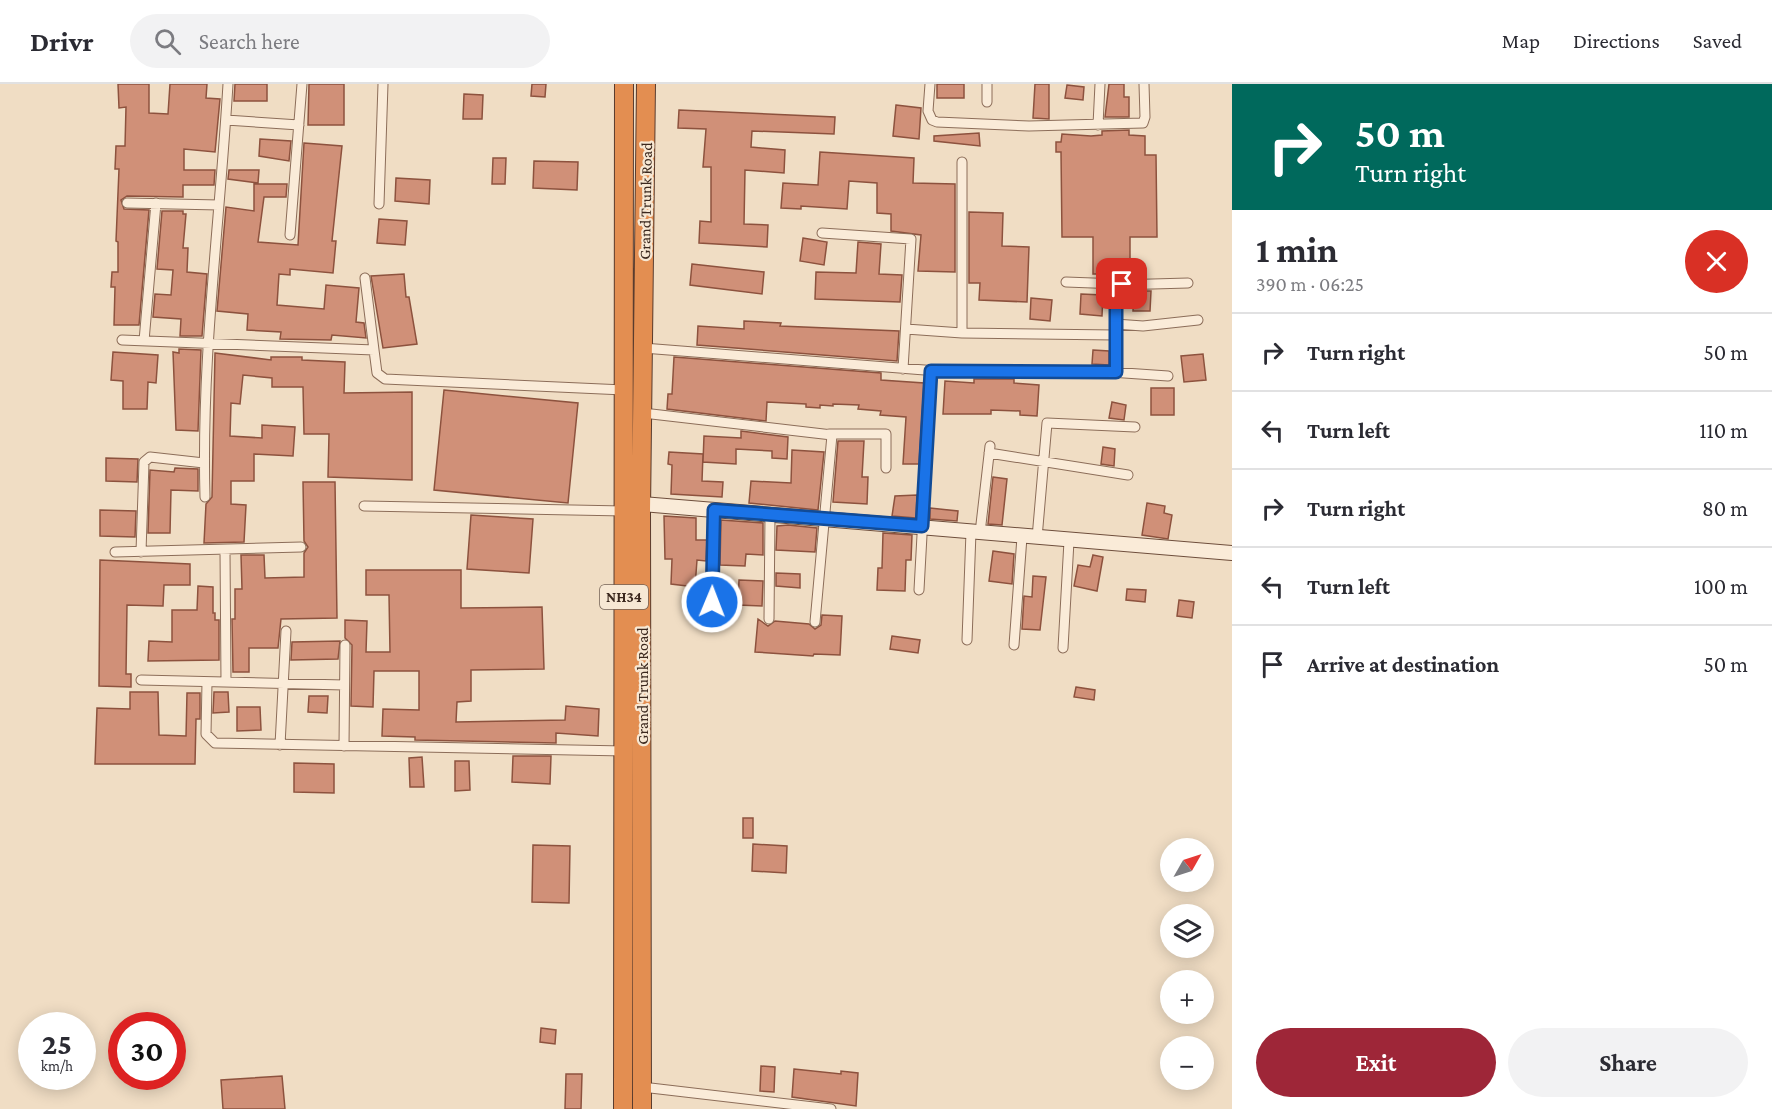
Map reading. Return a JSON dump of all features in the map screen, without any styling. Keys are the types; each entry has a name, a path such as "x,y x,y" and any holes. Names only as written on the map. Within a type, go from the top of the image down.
{"highway":[{"name":"Grand Trunk Road","path":"623,1109 624,84"},
{"name":"Grand Trunk Road","path":"642,1109 642,504 646,84"}],"street":[{"path":"205,497 208,343 228,84"},
{"path":"290,235 302,84"},
{"path":"379,204 383,84"},
{"path":"930,84 928,111 932,120 937,122 1098,125 1143,123 1145,117 1144,84"},
{"path":"987,84 987,102"},
{"path":"1098,125 1100,84"},
{"path":"226,120 299,125"},
{"path":"962,162 962,333"},
{"path":"128,203 219,205"},
{"path":"144,341 156,203"},
{"path":"822,233 911,239 903,369"},
{"path":"364,278 377,374 385,379 624,390"},
{"path":"1066,282 1188,283"},
{"path":"1116,372 1116,288 1119,284"},
{"path":"1115,324 1143,326 1198,320"},
{"path":"906,329 962,333 1115,335"},
{"path":"122,340 374,350"},
{"path":"643,348 931,371 1116,372 1168,376"},
{"path":"919,591 931,371"},
{"path":"643,413 829,434 886,434 886,468"},
{"path":"1014,645 1029,538 1043,463 1047,423 1135,427"},
{"path":"816,622 833,441 829,434"},
{"path":"967,640 976,533 989,450 1043,463 1128,476"},
{"path":"141,552 145,460 150,458 204,463"},
{"path":"642,504 922,526 1029,538 1232,553"},
{"path":"364,506 624,510"},
{"path":"712,602 714,510"},
{"path":"769,619 770,515"},
{"path":"1063,648 1069,541"},
{"path":"115,552 225,551 300,547"},
{"path":"225,551 226,681"},
{"path":"280,745 286,631"},
{"path":"344,746 345,645"},
{"path":"141,680 344,685"},
{"path":"207,681 206,734 211,741 280,745 625,751"},
{"path":"642,1087 831,1109"}],"building":[{"path":"118,84 149,84 149,113 168,114 170,84 207,84 206,98 220,99 215,152 184,149 184,170 215,170 214,185 183,185 183,197 127,196 121,200 124,209 149,210 139,325 114,325 115,287 111,287 112,272 118,272 118,242 116,241 119,169 115,169 116,146 125,146 126,107 119,108"},
{"path":"235,84 267,84 267,101 234,101"},
{"path":"309,84 344,84 344,125 308,125"},
{"path":"532,84 546,84 545,97 531,96"},
{"path":"937,84 964,84 964,98 937,98"},
{"path":"1035,84 1049,84 1049,119 1033,118"},
{"path":"1109,84 1124,84 1124,97 1129,97 1129,117 1105,117"},
{"path":"1067,85 1084,87 1083,100 1065,98"},
{"path":"464,94 483,95 482,119 463,119"},
{"path":"896,105 921,108 919,139 893,136"},
{"path":"679,110 835,117 834,134 752,131 751,147 785,150 784,173 745,170 744,224 768,225 767,247 699,243 700,221 711,222 711,167 703,167 706,129 678,128"},
{"path":"1129,130 1129,135 1145,136 1145,155 1156,155 1157,237 1130,237 1130,274 1093,274 1093,237 1062,237 1061,152 1056,152 1056,142 1061,142 1062,134 1091,136 1102,135 1102,131"},
{"path":"979,133 980,146 934,141 934,136"},
{"path":"260,139 291,141 289,161 259,156"},
{"path":"304,143 342,146 332,241 336,241 333,273 290,269 290,275 279,274 277,305 324,309 326,285 359,288 356,322 364,323 366,338 332,335 331,340 280,339 281,332 247,330 248,314 217,311 226,207 254,211 254,184 287,184 286,197 264,197 258,242 298,245"},
{"path":"820,152 914,158 913,183 955,184 955,272 918,271 921,235 891,231 891,214 877,213 877,183 849,181 847,209 801,206 801,209 781,208 783,183 818,185"},
{"path":"493,158 506,158 505,184 492,184"},
{"path":"534,161 578,162 577,190 533,188"},
{"path":"229,170 259,170 258,183 228,179"},
{"path":"396,178 430,180 429,204 395,201"},
{"path":"162,211 183,211 183,214 186,214 183,248 188,248 187,272 207,274 202,336 180,336 181,319 153,317 155,294 171,295 173,270 157,269"},
{"path":"969,212 1003,213 1002,246 1029,247 1027,302 979,300 980,283 969,283"},
{"path":"379,219 407,221 405,245 377,243"},
{"path":"803,238 827,242 824,265 800,261"},
{"path":"858,242 881,244 879,274 902,275 900,302 815,299 816,272 856,273"},
{"path":"692,264 764,272 762,294 690,285"},
{"path":"404,274 406,297 409,297 417,344 383,348 371,276"},
{"path":"1134,291 1151,291 1150,311 1133,311"},
{"path":"1081,294 1103,295 1102,316 1080,314"},
{"path":"1031,298 1052,300 1050,321 1030,319"},
{"path":"744,321 781,323 780,326 899,331 897,361 697,345 698,326 744,329"},
{"path":"179,349 201,350 198,431 176,430 173,352 179,353"},
{"path":"1093,350 1109,351 1109,365 1092,364"},
{"path":"113,352 158,355 156,383 148,382 147,409 123,409 123,381 111,380"},
{"path":"215,353 271,360 271,357 302,357 302,360 345,362 344,393 412,392 412,480 328,477 329,434 304,434 303,387 272,387 272,378 243,375 240,404 231,403 230,436 262,438 262,425 295,427 293,456 254,454 254,481 231,481 231,504 246,505 244,542 204,543 206,504 212,497"},
{"path":"1203,354 1206,380 1184,382 1181,356"},
{"path":"674,357 881,373 881,380 924,383 919,464 903,464 906,417 880,415 881,411 858,409 859,405 820,405 820,408 806,407 806,404 767,402 766,421 667,409 668,394 672,394"},
{"path":"974,379 1014,379 1014,383 1039,385 1037,416 1020,415 1020,411 991,410 991,414 943,414 945,381 974,383"},
{"path":"1151,388 1174,388 1174,415 1151,415"},
{"path":"444,390 578,403 568,503 434,490"},
{"path":"1112,402 1126,405 1124,420 1109,418"},
{"path":"741,431 788,437 787,459 772,458 772,451 736,449 736,464 703,462 704,436 741,438"},
{"path":"838,441 864,441 862,477 868,477 867,504 833,502"},
{"path":"1103,447 1115,449 1114,466 1101,464"},
{"path":"792,450 824,452 818,510 749,503 751,481 791,483"},
{"path":"669,452 703,454 702,481 723,482 722,497 671,494 672,465 668,464"},
{"path":"106,458 138,459 137,482 106,481"},
{"path":"175,468 198,469 198,491 171,490 170,533 148,533 150,470 174,472"},
{"path":"993,477 1007,479 1002,525 988,524"},
{"path":"303,482 335,482 337,618 281,619 278,648 249,648 249,672 233,672 232,619 235,619 235,589 242,589 241,555 264,555 265,578 304,577 304,553 308,547 304,541"},
{"path":"917,495 916,518 892,516 895,496"},
{"path":"1147,503 1165,506 1164,513 1172,515 1168,539 1142,535"},
{"path":"930,508 958,511 957,521 930,519"},
{"path":"100,510 136,511 135,537 100,536"},
{"path":"471,515 533,519 529,573 467,569"},
{"path":"664,516 696,518 696,540 707,540 706,561 697,560 695,587 671,584 672,559 665,559"},
{"path":"721,520 763,523 763,555 746,554 745,566 720,565"},
{"path":"777,526 817,528 815,552 776,550"},
{"path":"883,533 912,535 911,560 906,560 905,591 877,590 878,568 882,568"},
{"path":"993,551 1014,554 1012,584 989,581"},
{"path":"1093,555 1103,557 1097,591 1074,586 1078,565 1090,567"},
{"path":"100,560 190,564 190,585 164,585 163,606 127,605 126,674 131,674 131,687 99,686"},
{"path":"366,570 461,570 461,608 542,607 544,669 471,670 471,701 457,702 456,722 565,720 566,706 599,709 598,736 556,733 556,743 415,740 415,737 382,736 383,709 419,710 419,671 374,671 373,707 351,706 352,645 345,638 345,620 367,621 366,652 390,652 389,595 366,595"},
{"path":"776,573 800,574 800,588 776,586"},
{"path":"1033,576 1046,577 1040,630 1022,629 1024,596 1032,597"},
{"path":"739,580 763,581 762,606 738,605"},
{"path":"198,586 213,587 213,613 215,613 215,620 219,620 219,660 148,661 149,641 172,642 172,610 197,610"},
{"path":"1127,589 1146,590 1145,602 1126,600"},
{"path":"1179,600 1194,602 1192,618 1177,616"},
{"path":"822,615 842,616 840,655 814,654 813,656 755,652 758,619 768,626 775,621 809,624 815,629 821,625"},
{"path":"892,636 920,640 918,653 890,649"},
{"path":"340,641 338,659 291,660 292,642"},
{"path":"1076,687 1095,690 1094,700 1074,697"},
{"path":"130,692 158,692 159,735 186,736 187,693 200,693 200,719 196,719 195,764 95,764 97,708 130,709"},
{"path":"214,692 228,692 229,712 213,713"},
{"path":"309,696 328,696 327,713 308,712"},
{"path":"237,707 260,707 261,730 237,731"},
{"path":"513,756 551,756 550,784 512,782"},
{"path":"422,757 424,787 410,787 409,758"},
{"path":"455,761 469,761 470,790 455,791"},
{"path":"294,763 334,764 334,793 294,792"},
{"path":"743,818 753,818 753,838 743,838"},
{"path":"753,844 787,846 786,873 752,871"},
{"path":"533,845 570,846 569,903 532,902"},
{"path":"541,1028 556,1030 555,1044 540,1042"},
{"path":"761,1066 775,1067 774,1092 760,1091"},
{"path":"794,1069 841,1074 841,1071 858,1073 856,1106 792,1097"},
{"path":"566,1074 582,1074 581,1109 565,1109"},
{"path":"282,1076 285,1109 223,1109 221,1080"}],"route":[{"path":"712,602 714,510 922,526 927,482 931,371 1116,372 1115,297 1117,285 1122,284"}]}
